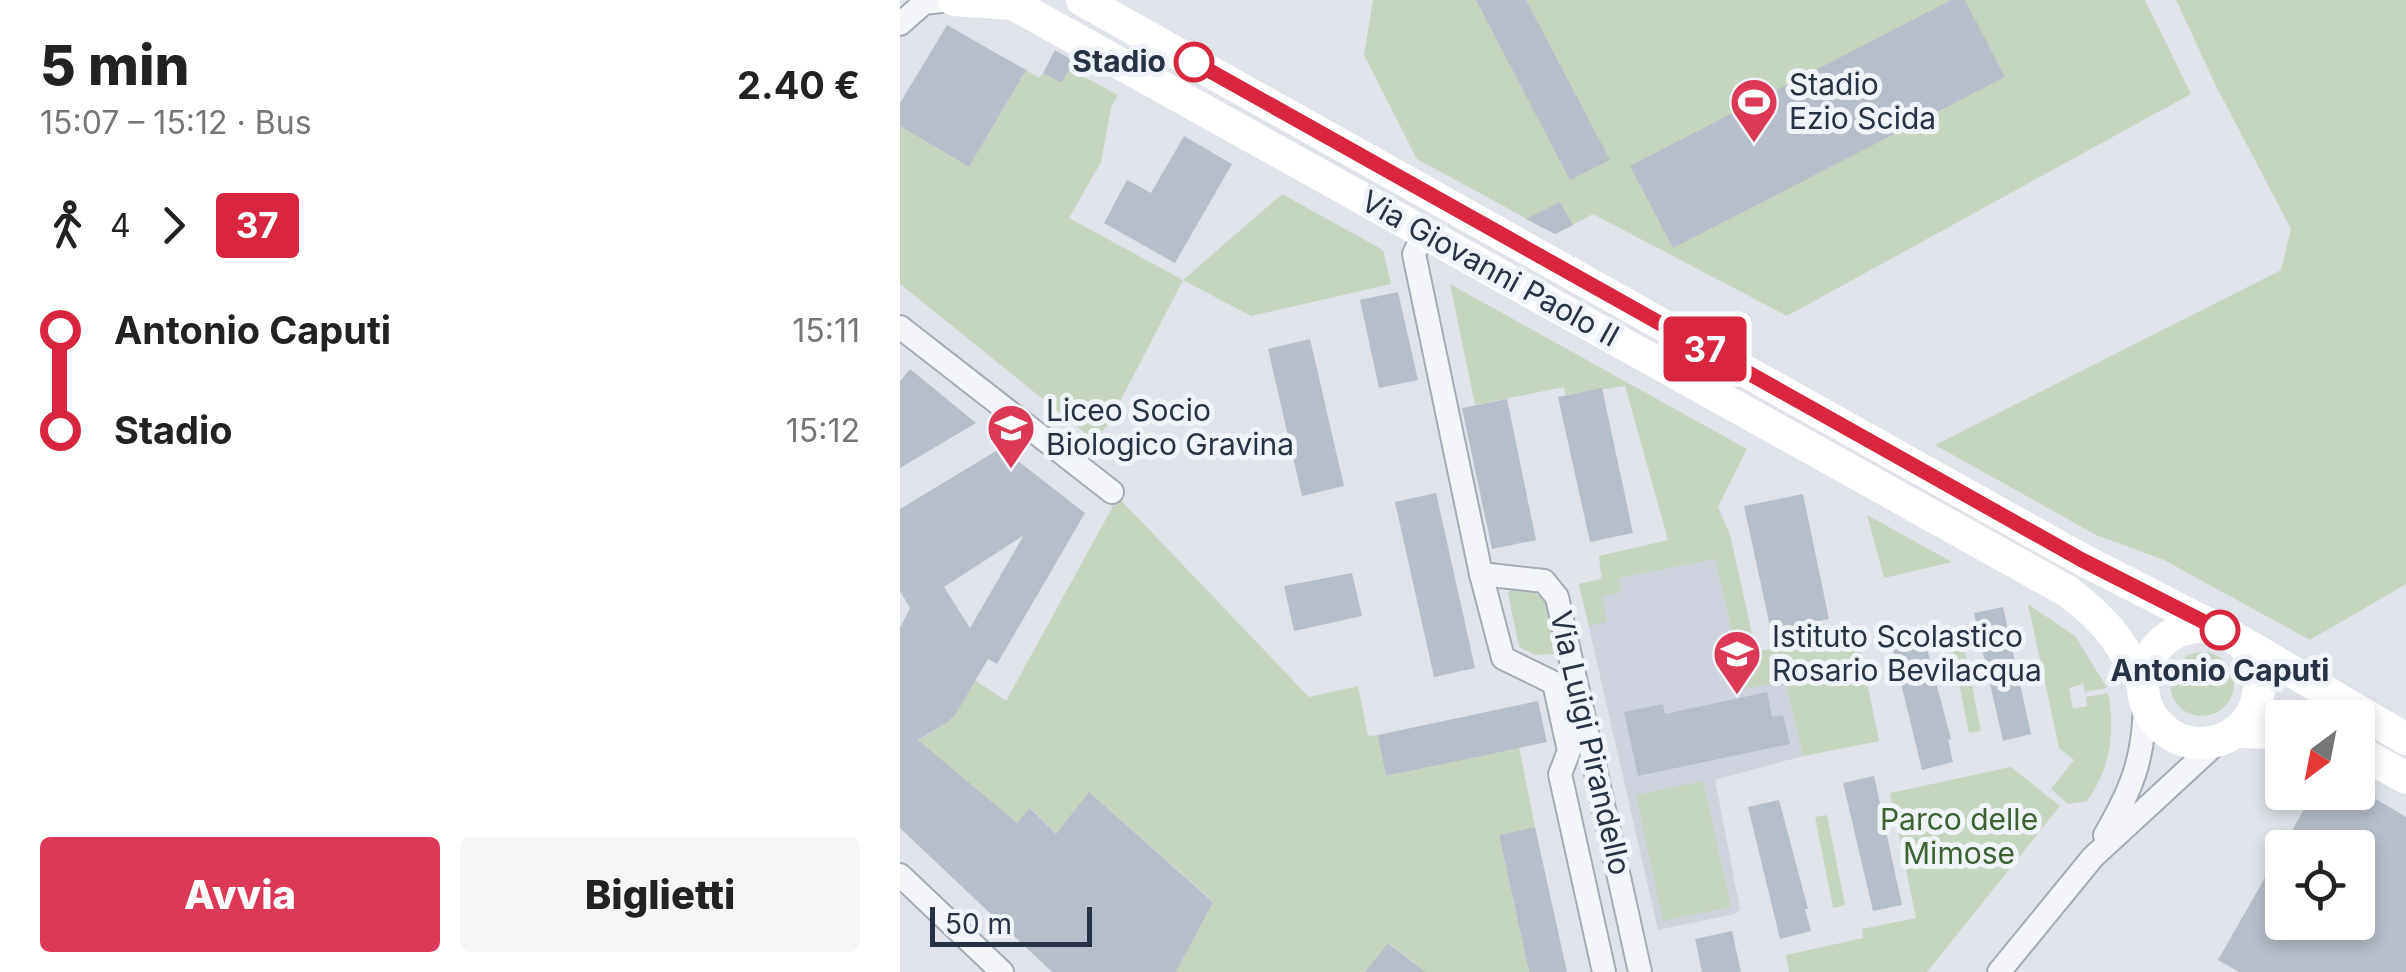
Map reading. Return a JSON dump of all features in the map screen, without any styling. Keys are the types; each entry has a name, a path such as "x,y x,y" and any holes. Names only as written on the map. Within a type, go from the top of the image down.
{"street":[{"path":"900,21 902,0"},
{"path":"900,21 924,4 940,0"},
{"name":"Via Giovanni Paolo II","path":"940,0 1012,4 1024,10 2067,590 2101,617 2124,649 2144,691"},
{"name":"Via Giovanni Paolo II","path":"1082,0 2082,560 2228,634 2406,739"},
{"name":"Via Luigi Pirandello","path":"1424,233 1414,254 1481,574 1503,658 1554,684 1569,750 1560,774 1604,972"},
{"path":"900,327 1112,492"},
{"name":"Via Luigi Pirandello","path":"1481,574 1544,581 1557,597 1640,972"},
{"path":"1999,972 2093,857 2246,722 2259,694 2255,663 2228,634 2189,628 2161,642 2145,669 2145,737 2139,766 2093,857"},
{"path":"2144,691 2156,721 2189,742 2265,734"},
{"path":"2375,760 2406,778"},
{"path":"900,875 1002,972"}],"shaded area":[{"name":"Istituto Scolastico Rosario Bevilacqua","path":"1730,535 1756,652 1856,630 1879,741 1715,780 1740,909 1735,914 1658,930 1579,584 1602,579 1599,564"}],"green space":[{"name":"Stadio Ezio Scida","path":"1373,0 2145,0 2191,94 1787,316 1593,214 1555,234 1417,159 1364,55"},
{"path":"2176,0 2406,0 2406,584 2310,640 2164,560 2096,535 1935,445 2281,270 2291,229"},
{"path":"1069,69 1118,95 1111,108 1101,162 1069,218 1183,280 1109,423 1095,441 900,284 900,126 969,167 1026,70 1039,78 1043,73 1061,83"},
{"path":"1282,194 1383,250 1391,284 1251,316 1183,280"},
{"path":"1450,284 1747,449 1718,507 1730,535 1756,652 1856,630 1879,741 1803,756 1785,681 1745,689 1715,559 1619,578 1621,592 1602,597 1607,622 1589,626 1579,584 1602,579 1599,556 1668,540 1625,386 1565,395 1564,387 1475,405"},
{"path":"1118,497 1309,697 1358,686 1368,736 1378,735 1387,776 1519,747 1535,827 1499,835 1529,972 1415,972 1419,967 1389,943 1365,972 1176,972 1213,901 1090,793 1056,834 1031,808 1017,823 917,741 948,722 975,680 1006,701"},
{"path":"1867,515 1952,562 1884,578"},
{"path":"1512,589 1537,594 1549,605 1554,654 1535,655 1519,647 1508,593"},
{"path":"2028,604 2075,636 2107,688 2085,692 2083,684 2069,688 2073,709 2087,706 2086,697 2108,693 2111,736 2106,763 2087,801 2068,804 2051,789 2074,760 2059,748"},
{"path":"1963,641 1981,731 1969,733 1951,644"},
{"path":"2202,652 2224,662 2234,684 2224,706 2202,716 2180,706 2170,684 2180,662"},
{"name":"Parco delle Mimose","path":"2011,767 2060,806 1927,972 1789,972 1786,955 1863,938 1862,929 1916,918 1890,793"},
{"path":"1703,781 1731,907 1663,921 1636,795"},
{"path":"1827,815 1845,905 1833,908 1815,817"}],"building":[{"path":"1476,0 1526,0 1610,160 1570,180"},
{"path":"1951,0 1965,0 2005,77 1673,248 1630,166"},
{"path":"947,25 1026,70 969,167 900,126 900,103"},
{"path":"1055,50 1074,61 1061,83 1043,73"},
{"path":"1184,136 1232,164 1175,263 1104,223 1127,180 1151,193"},
{"path":"1560,202 1573,225 1555,234 1526,219"},
{"path":"1398,292 1418,380 1379,388 1360,300"},
{"path":"1310,339 1344,486 1302,496 1268,349"},
{"path":"910,369 976,423 900,468 900,381"},
{"path":"1602,388 1633,533 1590,542 1558,397"},
{"path":"1507,399 1536,540 1492,549 1462,408"},
{"path":"1001,448 1085,513 997,664 988,659 957,712 918,740 1017,823 1030,808 1056,834 1089,792 1213,902 1176,972 1052,972 900,828 900,628 910,608 900,591 900,509","holes":["1024,535 970,628 944,587"]},
{"path":"1436,493 1475,668 1434,677 1395,502"},
{"path":"1803,494 1829,619 1771,631 1744,506"},
{"path":"1352,573 1362,616 1294,631 1284,586"},
{"path":"2003,607 2031,734 2003,741 1974,613"},
{"path":"1922,630 1951,739 1948,740 1953,762 1922,770 1890,638"},
{"path":"1767,692 1772,717 1783,715 1790,744 1638,776 1624,712 1663,704 1665,714"},
{"path":"1538,701 1547,742 1386,776 1378,735"},
{"path":"1874,776 1902,905 1873,911 1843,783"},
{"path":"2375,799 2406,817 2406,972 2239,972 2218,960 2265,878 2265,940 2375,940 2375,830 2292,830 2304,810 2375,810"},
{"path":"1779,800 1811,931 1780,939 1748,807"},
{"path":"1535,827 1567,972 1529,972 1499,835"},
{"path":"1732,931 1741,972 1702,972 1695,939"},
{"path":"1388,943 1425,972 1365,972"}],"bus line":[{"name":"37","path":"1194,62 2082,560 2220,630"}],"place":[{"name":"Stadio","path":"1194,62"},
{"name":"Stadio Ezio Scida","path":"1754,144"},
{"name":"Liceo Socio Biologico Gravina","path":"1011,470"},
{"name":"Antonio Caputi","path":"2220,630"},
{"name":"Istituto Scolastico Rosario Bevilacqua","path":"1737,696"}]}
